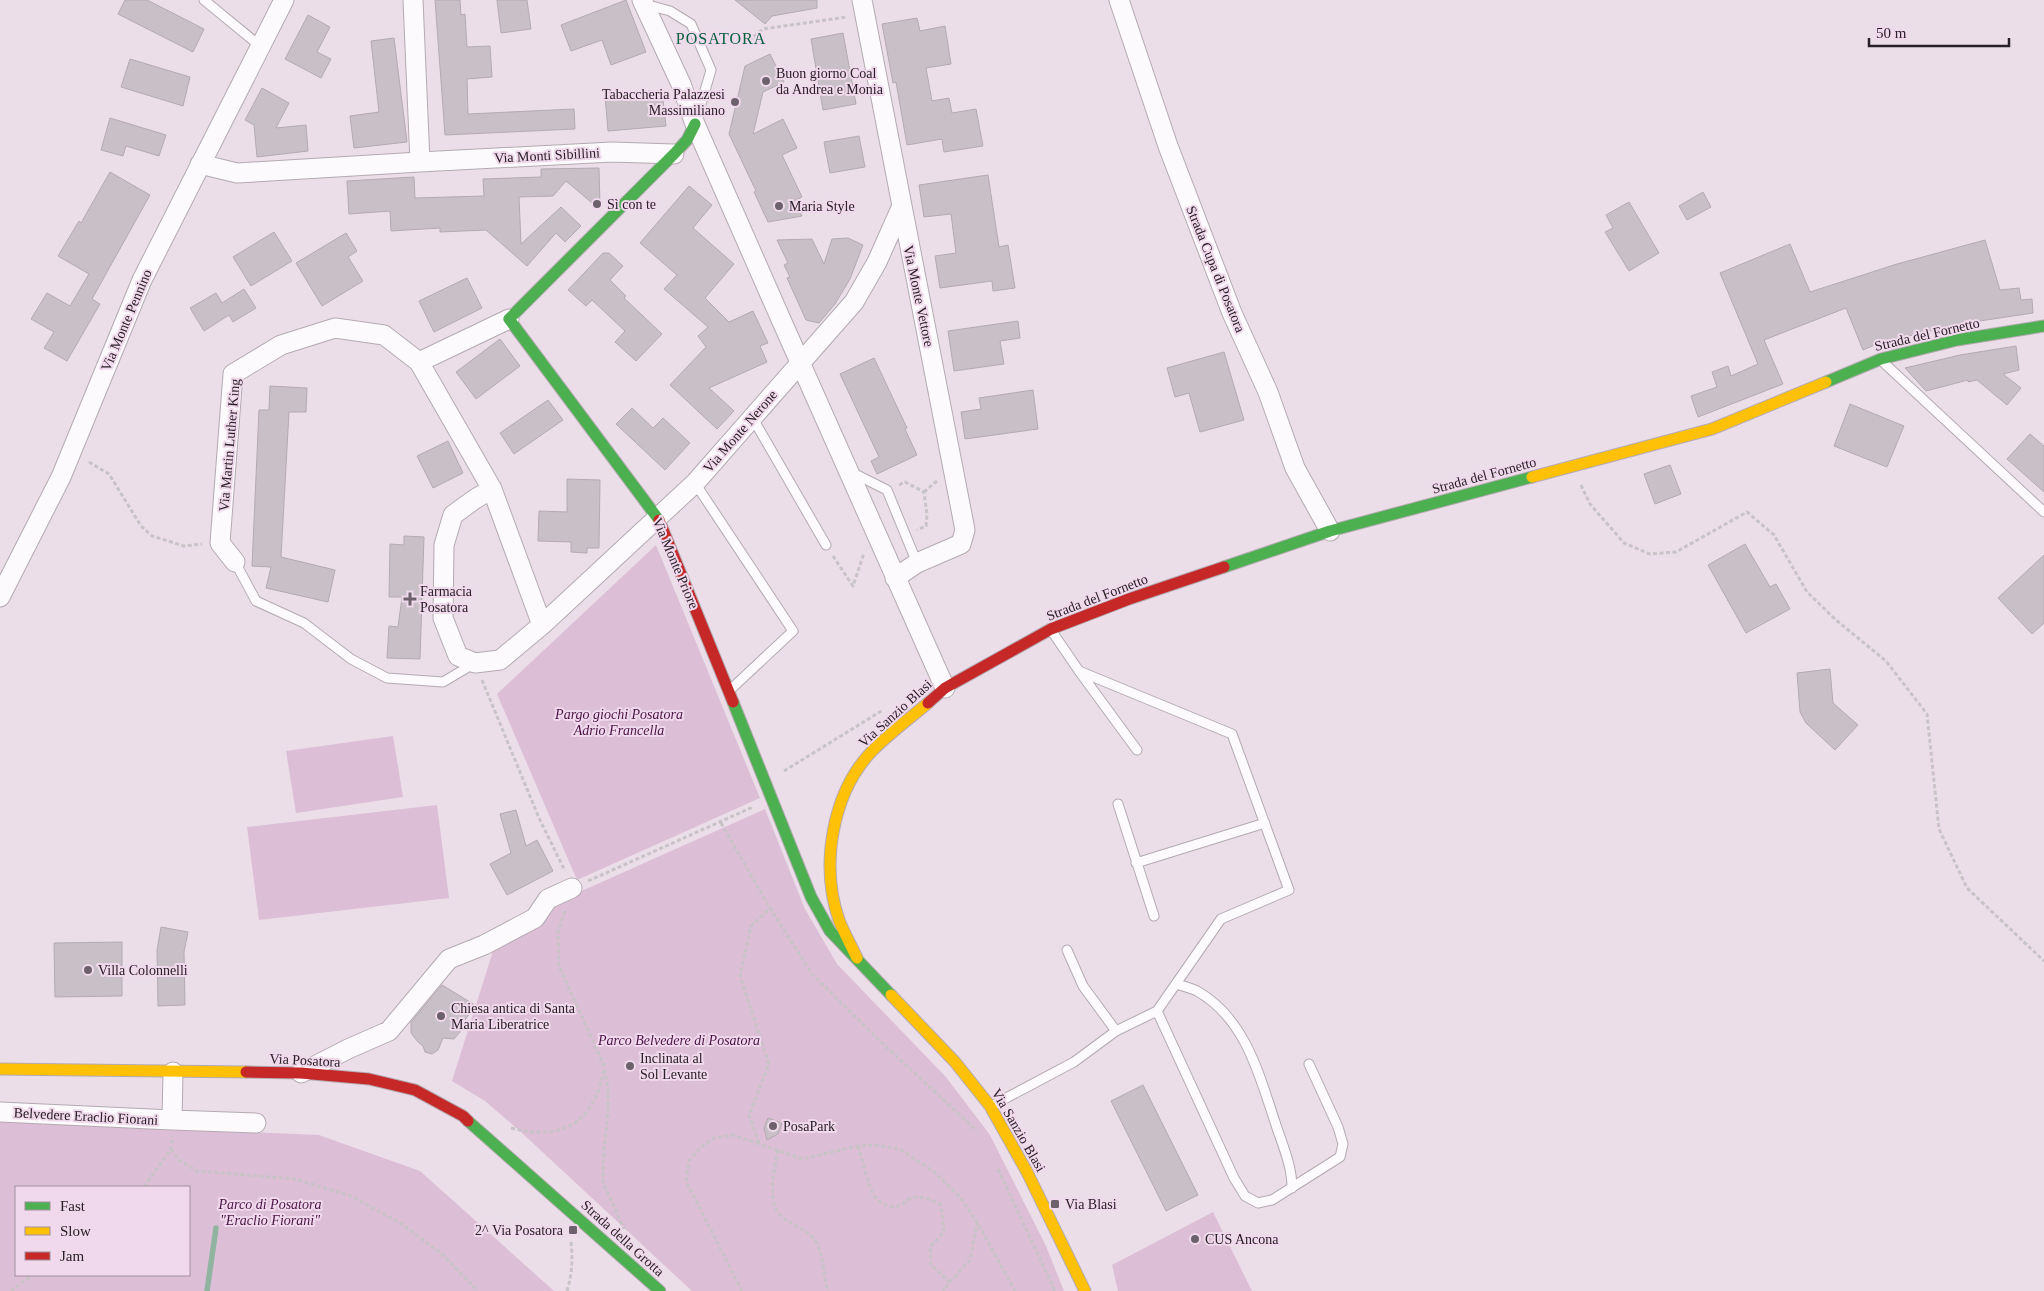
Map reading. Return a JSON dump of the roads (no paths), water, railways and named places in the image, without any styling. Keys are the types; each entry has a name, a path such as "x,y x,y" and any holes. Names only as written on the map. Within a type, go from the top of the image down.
{"street":[{"name":"Via Monte Pennino","path":"0,597 61,477 142,280 284,0"},
{"path":"413,0 420,162"},
{"name":"Strada Cupa di Posatora","path":"1119,0 1168,146 1232,313 1268,392 1295,468 1330,531"},
{"path":"643,2 681,84 695,124 800,363 945,688"},
{"name":"Via Monte Vettore","path":"863,7 965,530 961,544 917,563 895,578"},
{"path":"419,362 510,319 674,154 687,140 695,124"},
{"name":"Via Monti Sibillini","path":"200,164 237,173 612,152 674,154"},
{"name":"Via Monte Nerone","path":"542,625 695,483 854,302 877,262 901,208"},
{"name":"Via Monte Priore","path":"510,319 658,517 766,783"},
{"name":"Strada del Fornetto","path":"945,688 1051,630 1128,599 1330,531 1712,429 1880,359 1957,340 2044,326"},
{"name":"Via Martin Luther King","path":"235,562 220,543 233,374 281,345 335,328 384,335 419,362 492,489 542,625"},
{"path":"492,489 453,515 444,544 443,618 458,656 475,662 500,660 542,625"},
{"name":"Via Sanzio Blasi","path":"857,958 839,919 831,881 831,852 836,818 850,782 872,751 945,688"},
{"name":"Via Sanzio Blasi","path":"766,783 811,897 830,930 955,1062 990,1106 1031,1180 1085,1291"},
{"path":"301,1073 389,1031 449,960 535,918 548,899 572,888"},
{"name":"Via Posatora","path":"0,1069 301,1073 369,1079 415,1090 463,1116 566,1207"},
{"name":"Belvedere Eraclio Fiorani","path":"172,1120 173,1072"},
{"name":"Belvedere Eraclio Fiorani","path":"0,1112 256,1123"},
{"name":"Strada della Grotta","path":"566,1207 660,1291"}],"lane":[{"path":"204,0 260,46"},
{"path":"643,2 670,11 690,24 711,70 695,124"},
{"path":"1880,359 2044,512"},
{"path":"751,417 826,545"},
{"path":"848,471 887,490 917,563"},
{"path":"695,483 793,631 728,691"},
{"path":"235,562 256,601 304,623 351,659 387,678 443,682 475,662"},
{"path":"1051,630 1137,750"},
{"path":"990,1106 1074,1062 1116,1031 1157,1011 1221,919 1290,890 1232,734 1079,670"},
{"path":"1118,804 1154,916"},
{"path":"1136,863 1265,823"},
{"path":"1066,950 1084,986 1116,1031"},
{"path":"1176,984 1196,990 1216,1004 1236,1026 1248,1046 1292,1174 1292,1188"},
{"path":"1157,1011 1234,1178 1245,1196 1258,1203 1272,1200 1334,1163 1340,1157 1343,1144 1338,1127 1309,1064"}],"waterway":[{"path":"207,1291 216,1228"}],"place":[{"name":"Buon giorno Coal da Andrea e Monia","path":"766,81"},
{"name":"Tabaccheria Palazzesi Massimiliano","path":"735,102"},
{"name":"Sì con te","path":"597,204"},
{"name":"Maria Style","path":"779,206"},
{"name":"Farmacia Posatora","path":"410,599"},
{"name":"Villa Colonnelli","path":"88,970"},
{"name":"Chiesa antica di Santa Maria Liberatrice","path":"441,1016"},
{"name":"Inclinata al Sol Levante","path":"630,1066"},
{"name":"PosaPark","path":"773,1126"},
{"name":"Via Blasi","path":"1055,1204"},
{"name":"2^ Via Posatora","path":"573,1230"},
{"name":"CUS Ancona","path":"1195,1239"}],"district":[{"name":"POSATORA","path":"721,38"}],"park label":[{"name":"Pargo giochi Posatora Adrio Francella","path":"619,722"},
{"name":"Parco Belvedere di Posatora","path":"679,1040"},
{"name":"Parco di Posatora \"Eraclio Fiorani\"","path":"270,1212"}]}
